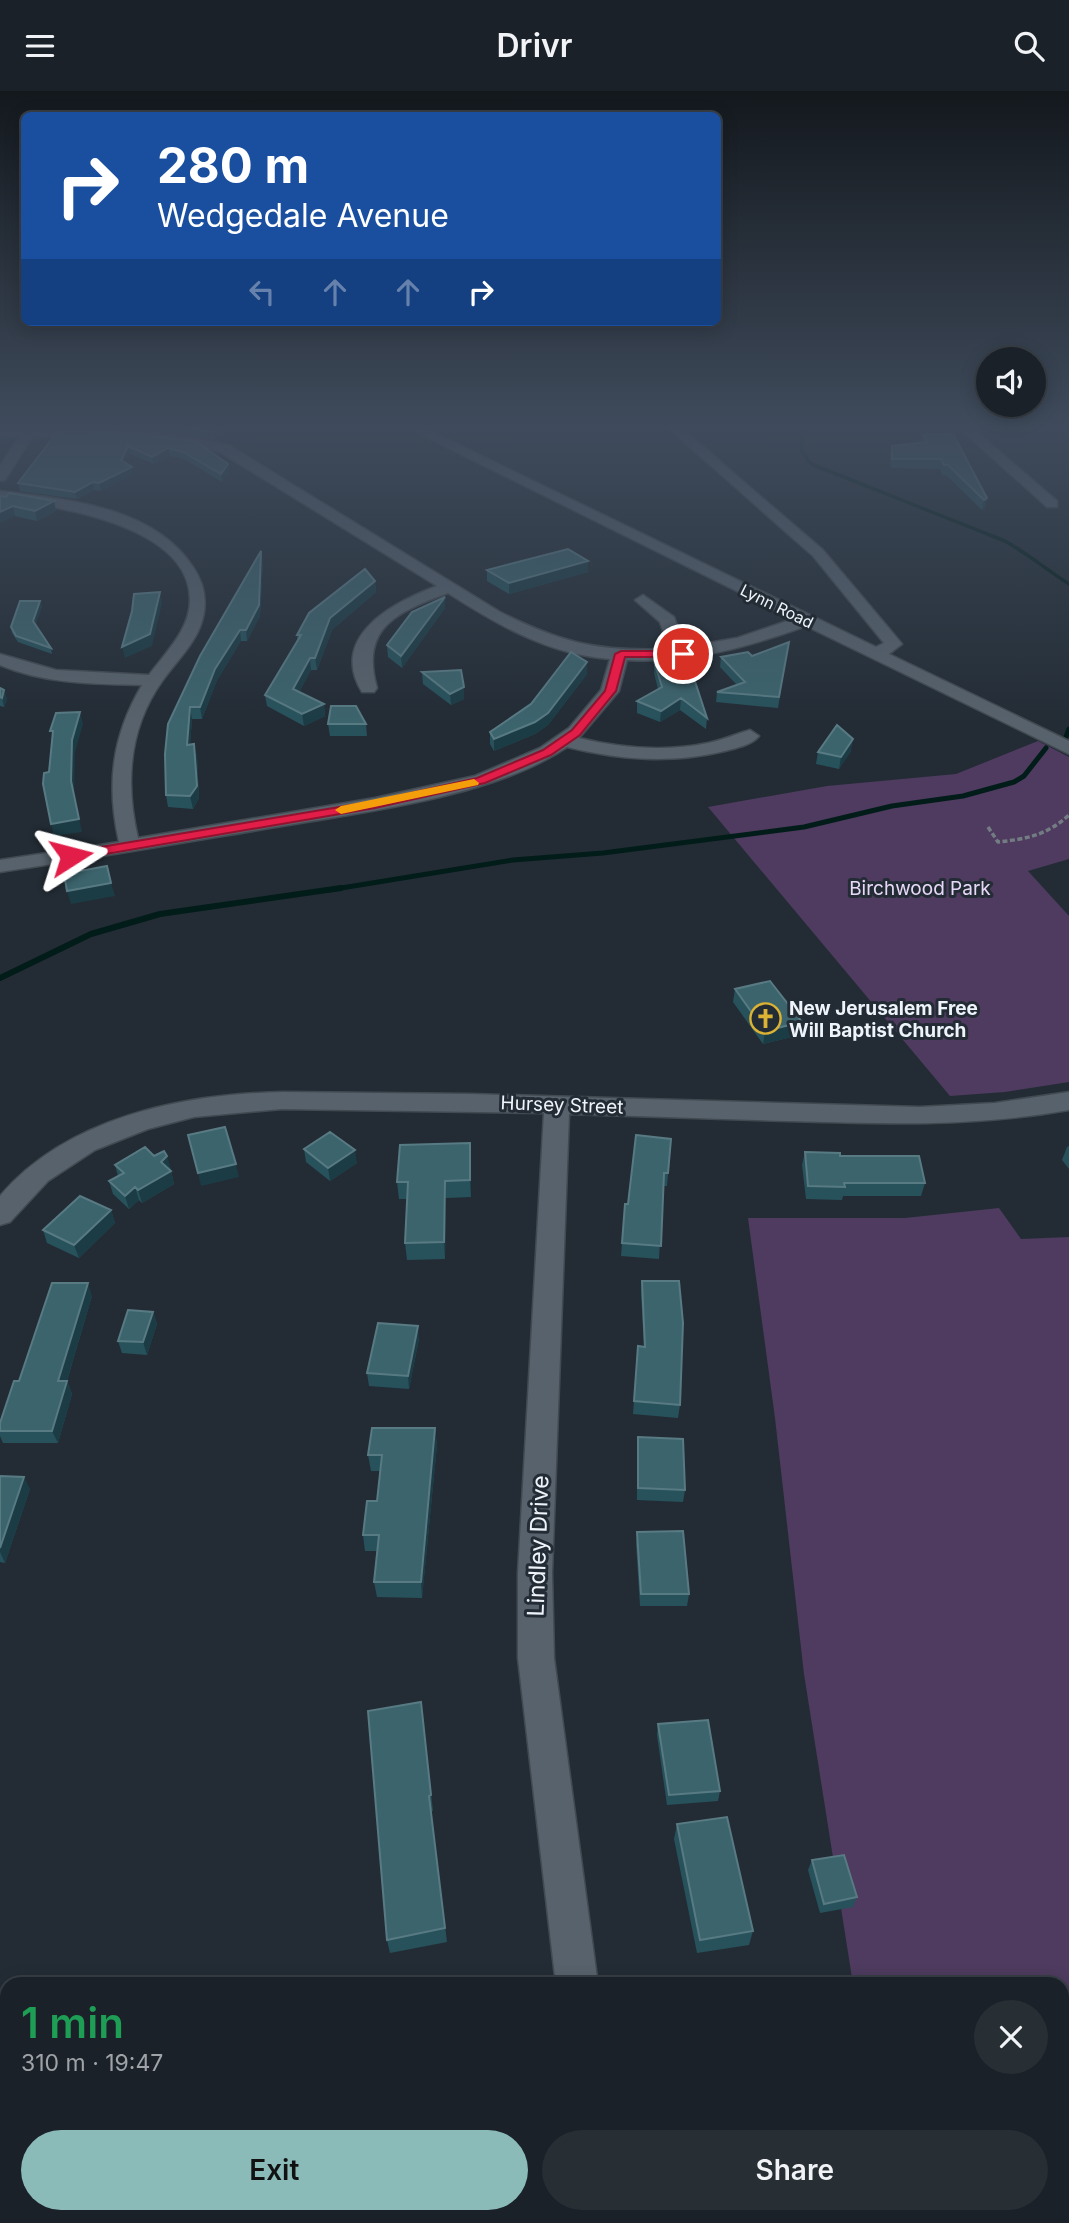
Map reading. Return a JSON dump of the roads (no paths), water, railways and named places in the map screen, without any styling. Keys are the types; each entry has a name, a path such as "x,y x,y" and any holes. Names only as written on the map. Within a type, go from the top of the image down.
{"street":[{"path":"130,525 157,538 182,560 194,578 197,608 192,625 154,680 135,713 126,736 119,775 122,813 130,846"},
{"path":"350,525 494,615 539,637 621,654 679,655 753,639 806,620"},
{"name":"Lynn Road","path":"613,525 1069,748"},
{"path":"784,525 832,568 894,644 876,654"},
{"path":"368,688 362,660 365,641 371,631 394,612 450,587"},
{"path":"643,600 668,620 679,655"},
{"path":"0,866 454,789 515,768 566,741 610,691 621,654"},
{"path":"0,659 51,674 154,680"},
{"path":"566,741 618,750 674,753 721,746 750,736"},
{"name":"Hursey Street","path":"0,1215 23,1188 90,1141 129,1126 217,1105 253,1102 412,1101 911,1117 995,1114 1069,1101"},
{"name":"Lindley Drive","path":"557,1105 536,1573 536,1658 576,1977"}],"waterway":[{"path":"966,525 1005,541 1069,584"},
{"path":"1066,737 1069,729"},
{"path":"329,890 513,860 603,853 804,827 892,806 963,796 1014,782 1024,776 1046,748"},
{"path":"0,978 91,934 160,914 341,888"}],"place":[{"name":"New Jerusalem Free Will Baptist Church","path":"766,1019"}],"park label":[{"name":"Birchwood Park","path":"920,888"}]}
